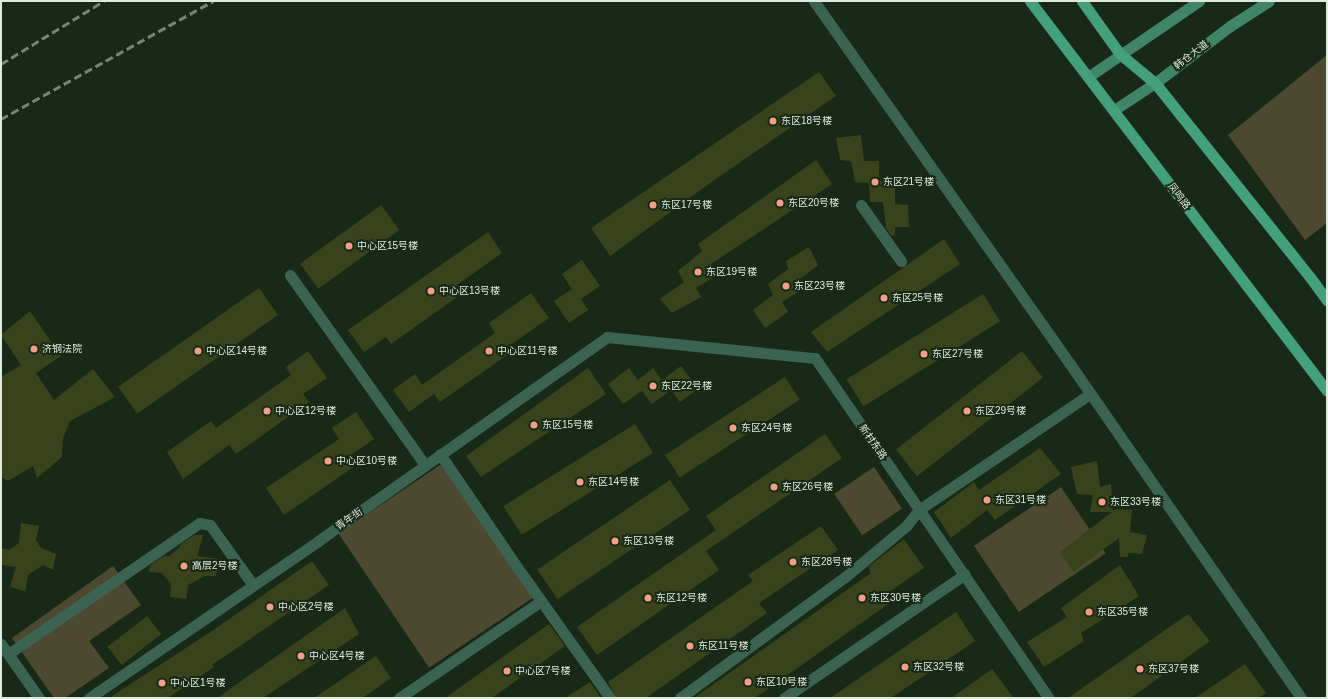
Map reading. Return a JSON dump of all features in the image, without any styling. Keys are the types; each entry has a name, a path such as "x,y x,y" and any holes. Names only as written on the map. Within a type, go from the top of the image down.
{"main road":[{"name":"凤鸣路","path":"1030,1 1327,391"},
{"path":"1082,1 1120,54 1155,83 1327,300"},
{"path":"1088,77 1199,1"},
{"name":"韩仓大道","path":"1114,110 1155,83 1230,26 1269,1"}],"street":[{"path":"814,1 1301,698"},
{"path":"861,205 901,261"},
{"path":"290,275 425,465"},
{"name":"青年街","path":"89,698 318,541 607,337"},
{"name":"新村东路","path":"607,337 815,358 1049,698"},
{"path":"680,698 845,577 906,526 920,509 1090,394"},
{"path":"440,454 541,602 610,698"},
{"path":"8,654 199,523 210,525 253,585"},
{"path":"784,698 965,574"},
{"path":"399,698 541,602"},
{"path":"1,644 39,698"}],"shaded area":[{"path":"1327,55 1327,223 1305,240 1228,135"},
{"path":"443,463 534,597 429,668 339,533"},
{"path":"874,467 902,508 862,535 834,494"},
{"path":"1061,487 1106,553 1019,612 974,546"},
{"path":"113,566 141,605 89,641 109,668 65,698 54,698 12,638"}],"building":[{"path":"819,72 836,96 713,181 610,256 591,228"},
{"name":"东区21号楼","path":"861,135 864,161 879,161 879,181 895,181 895,204 908,205 909,227 895,227 895,235 891,236 886,228 883,202 870,202 869,183 855,182 851,161 840,160 836,138"},
{"path":"816,160 832,184 711,264 719,274 696,288 701,297 672,313 660,299 684,282 678,271 702,251 698,244"},
{"name":"中心区15号楼","path":"381,205 399,230 318,289 300,264"},
{"name":"中心区13号楼","path":"488,232 502,253 454,287 460,295 391,344 386,337 364,352 348,330"},
{"name":"东区25号楼","path":"944,239 960,264 827,352 811,332"},
{"name":"东区23号楼","path":"809,247 818,265 799,280 805,288 782,302 788,312 765,328 753,310 773,295 768,284 788,269 786,261"},
{"path":"582,260 600,286 581,299 588,310 569,323 554,301 572,289 562,274"},
{"name":"中心区14号楼","path":"259,288 278,315 137,414 118,387"},
{"name":"中心区11号楼","path":"531,293 549,318 506,348 510,353 440,402 434,394 409,412 393,390 415,374 422,385 495,333 489,323"},
{"name":"东区27号楼","path":"983,294 1000,321 863,406 846,379"},
{"path":"30,311 61,356 36,373 54,400 93,369 115,397 70,421 63,438 62,457 37,478 33,466 8,481 1,477 1,377 21,365 1,335"},
{"name":"中心区12号楼","path":"308,351 327,378 303,394 309,402 236,454 229,445 183,479 167,452 211,421 216,428 291,375 286,367"},
{"name":"东区29号楼","path":"1022,351 1043,378 917,476 896,450"},
{"name":"东区22号楼","path":"681,366 698,389 680,402 671,390 652,404 642,391 623,404 608,384 629,368 638,380 653,368 662,380"},
{"name":"东区15号楼","path":"588,368 606,394 481,477 466,456"},
{"name":"东区24号楼","path":"785,377 800,400 680,478 665,455"},
{"name":"中心区10号楼","path":"356,412 374,439 348,457 355,466 284,515 266,488 339,439 332,428"},
{"name":"东区14号楼","path":"635,424 653,453 522,535 504,506"},
{"path":"825,434 842,458 706,551 719,570 597,655 577,627 716,530 706,516"},
{"name":"东区31号楼","path":"1040,448 1061,474 995,520 987,510 951,538 934,512 974,482 979,490"},
{"name":"东区33号楼","path":"1097,461 1100,487 1111,484 1113,511 1116,509 1132,510 1130,532 1147,535 1142,554 1128,553 1128,557 1120,557 1119,538 1073,572 1060,552 1112,512 1090,512 1093,495 1077,494 1071,467"},
{"name":"东区13号楼","path":"670,480 690,510 557,599 537,569"},
{"path":"21,523 39,526 36,540 41,548 56,554 53,570 43,565 28,575 25,591 10,587 16,567 1,565 1,548 9,550 19,543"},
{"name":"东区11号楼","path":"821,526 838,550 759,603 767,613 646,698 617,698 608,682 753,581 748,575"},
{"name":"高层2号楼","path":"195,535 203,535 197,556 219,559 216,576 205,576 188,585 186,599 170,597 171,584 162,573 149,572 150,565 164,556 169,556 179,548 181,544"},
{"name":"东区30号楼","path":"904,539 924,568 886,594 891,602 755,698 694,698 871,573 868,567"},
{"path":"312,561 329,585 212,665 214,667 168,698 109,698 212,631"},
{"name":"东区35号楼","path":"1120,565 1139,596 1081,633 1084,641 1044,667 1027,642 1067,617 1061,608"},
{"name":"中心区4号楼","path":"345,608 359,634 263,698 217,698"},
{"name":"东区32号楼","path":"956,612 975,641 891,698 830,698"},
{"name":"东区37号楼","path":"1188,614 1210,641 1131,698 1068,698"},
{"path":"147,616 161,634 122,665 108,647"},
{"name":"中心区7号楼","path":"549,624 565,646 492,698 445,698"},
{"path":"376,656 391,678 363,698 314,698"},
{"path":"1245,664 1266,693 1259,698 1195,698"},
{"path":"992,669 1014,698 951,698"},
{"path":"590,682 601,698 565,698"}],"railway":[{"path":"1,64 104,1"},
{"path":"1,119 213,1"}],"place":[{"name":"东区18号楼","path":"773,121"},
{"name":"东区21号楼","path":"875,182"},
{"name":"东区20号楼","path":"780,203"},
{"name":"东区17号楼","path":"653,205"},
{"name":"中心区15号楼","path":"349,246"},
{"name":"东区19号楼","path":"698,272"},
{"name":"东区23号楼","path":"786,286"},
{"name":"中心区13号楼","path":"431,291"},
{"name":"东区25号楼","path":"884,298"},
{"name":"济钢法院","path":"34,349"},
{"name":"中心区14号楼","path":"198,351"},
{"name":"中心区11号楼","path":"489,351"},
{"name":"东区27号楼","path":"924,354"},
{"name":"东区22号楼","path":"653,386"},
{"name":"中心区12号楼","path":"267,411"},
{"name":"东区29号楼","path":"967,411"},
{"name":"东区15号楼","path":"534,425"},
{"name":"东区24号楼","path":"733,428"},
{"name":"中心区10号楼","path":"328,461"},
{"name":"东区14号楼","path":"580,482"},
{"name":"东区26号楼","path":"774,487"},
{"name":"东区31号楼","path":"987,500"},
{"name":"东区33号楼","path":"1102,502"},
{"name":"东区13号楼","path":"615,541"},
{"name":"东区28号楼","path":"793,562"},
{"name":"高层2号楼","path":"184,566"},
{"name":"东区12号楼","path":"648,598"},
{"name":"东区30号楼","path":"862,598"},
{"name":"中心区2号楼","path":"270,607"},
{"name":"东区35号楼","path":"1089,612"},
{"name":"东区11号楼","path":"690,646"},
{"name":"中心区4号楼","path":"301,656"},
{"name":"东区32号楼","path":"905,667"},
{"name":"东区37号楼","path":"1140,669"},
{"name":"中心区7号楼","path":"507,671"},
{"name":"东区10号楼","path":"748,682"},
{"name":"中心区1号楼","path":"162,683"}]}
